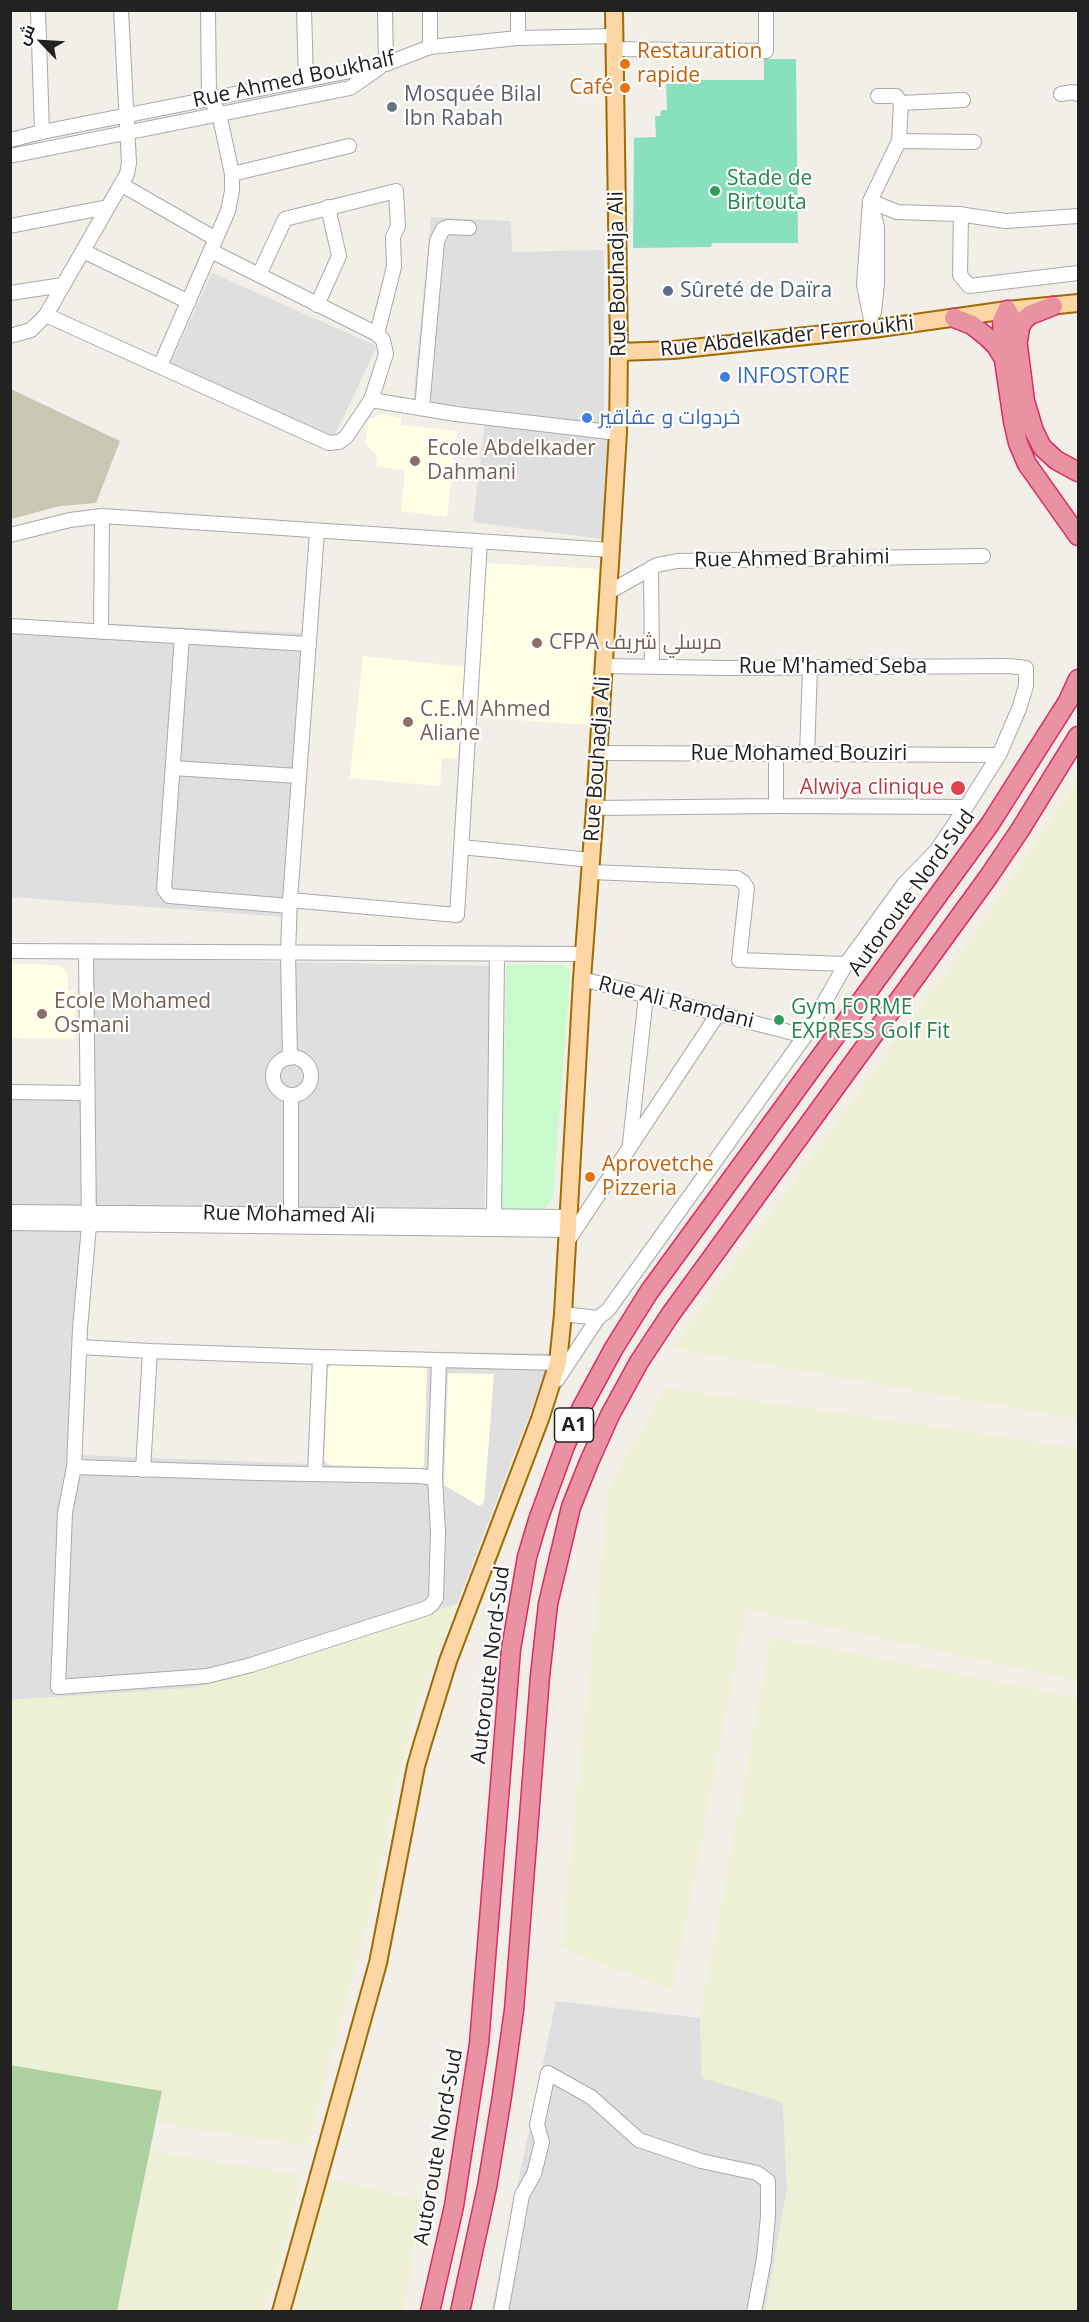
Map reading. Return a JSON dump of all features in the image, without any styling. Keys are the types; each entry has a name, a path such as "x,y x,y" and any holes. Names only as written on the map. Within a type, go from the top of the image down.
{"highway":[{"path":"1018,346 1023,321 1030,315 1053,306"},
{"path":"1007,310 1012,319 1018,346 1023,392 1034,431 1042,447 1056,460 1078,472"},
{"path":"1007,310 1002,321 1004,360 1012,421 1018,443 1027,464 1078,536"},
{"path":"954,318 972,325 987,337 996,346 1004,360"},
{"path":"1068,700 1078,669"},
{"name":"Autoroute Nord-Sud","path":"430,2312 454,2206 479,2044 493,1899 501,1754 512,1649 527,1557 565,1446 582,1407 614,1348 649,1292 990,824 1068,700 1078,679"},
{"name":"A1","path":"460,2312 487,2187 514,2010 539,1687 548,1604 571,1507 610,1415 639,1362 989,876 1078,736"}],"main road":[{"name":"Rue Bouhadja Ali","path":"281,2312 378,1963 416,1766 423,1742 448,1662 558,1363 563,1314 582,979 599,753 618,433 614,10"},
{"name":"Rue Abdelkader Ferroukhi","path":"619,352 673,350 873,329 1007,310 1078,303"}],"street":[{"path":"38,10 42,132"},
{"path":"10,336 31,330 46,315 122,185 129,163 121,10"},
{"path":"160,366 228,211 232,192 232,174 219,113 209,98 208,10"},
{"path":"303,10 306,80"},
{"path":"10,156 350,88 386,64 385,10"},
{"path":"430,10 430,47"},
{"path":"518,10 518,38"},
{"name":"Rue Ahmed Boukhalf","path":"10,140 386,64 430,47 518,38 766,51 766,10"},
{"path":"1061,94 1078,93"},
{"path":"873,329 877,284 877,227 870,201 899,141 901,103 896,96 878,96"},
{"path":"901,103 963,100"},
{"path":"899,141 974,142"},
{"path":"232,174 349,146"},
{"path":"46,315 329,443 339,442 345,437 371,400 386,354 383,340 377,334 259,275 122,185"},
{"path":"259,275 285,219 396,191 398,226 393,237 394,267 377,334"},
{"path":"870,201 897,212 961,214 1006,221 1078,216"},
{"path":"10,226 108,207"},
{"path":"317,305 339,256 328,207"},
{"path":"961,214 960,275 969,286 1078,273"},
{"path":"422,408 437,241 442,229 469,228"},
{"path":"82,251 189,302"},
{"path":"10,293 63,285"},
{"path":"371,400 618,433"},
{"path":"10,535 70,520 102,516 611,550"},
{"path":"101,632 102,516"},
{"path":"290,1058 288,953 290,903 316,532"},
{"path":"183,636 167,836 165,892 169,896 457,915 480,542"},
{"name":"Rue Ahmed Brahimi","path":"609,592 657,565 677,561 983,556"},
{"path":"651,568 652,667"},
{"path":"10,626 308,644"},
{"name":"Rue M'hamed Seba","path":"604,666 810,668 1009,666 1026,668 1026,686 1019,709 999,755"},
{"path":"807,755 810,668"},
{"name":"Rue Mohamed Bouziri","path":"599,753 999,755"},
{"path":"776,755 776,806"},
{"path":"548,1393 598,1318 608,1310 805,1036 846,964 904,884 937,850 999,755"},
{"path":"174,768 298,776"},
{"path":"595,808 966,807"},
{"path":"461,848 591,866 737,878 747,888 739,960 846,964"},
{"path":"10,951 584,954"},
{"path":"86,952 89,1219 74,1467 65,1513 58,1687 207,1676 252,1665 427,1608 436,1598 438,1532 435,1478 439,1360"},
{"path":"494,1218 497,955"},
{"name":"Rue Ali Ramdani","path":"582,979 805,1036"},
{"path":"630,1147 646,996"},
{"path":"10,1223 89,1219 567,1230 630,1147 718,1014"},
{"path":"290,1058 303,1060 310,1070 311,1077 308,1088 291,1095 280,1091 273,1076 277,1065 290,1058"},
{"path":"10,1092 87,1093"},
{"path":"291,1095 291,1214"},
{"name":"Rue Mohamed Ali","path":"10,1212 89,1219 291,1214 494,1218 567,1230"},
{"path":"563,1314 598,1318"},
{"path":"80,1347 320,1357 558,1363"},
{"path":"142,1470 150,1351"},
{"path":"315,1474 320,1357"},
{"path":"74,1467 435,1478"},
{"path":"501,2312 522,2195 534,2174 542,2142 537,2125 548,2073 591,2097 639,2140 700,2161 757,2173 768,2181 764,2259 754,2312"}],"shaded area":[{"path":"431,217 511,221 512,252 604,250 604,425 413,400"},
{"path":"212,273 377,346 333,439 170,364"},
{"path":"11,389 120,441 96,503 60,506 11,519"},
{"name":"Ecole Abdelkader Dahmani","path":"381,414 401,418 401,425 457,431 447,517 401,511 405,471 376,466 377,456 365,443 369,420"},
{"path":"485,422 611,438 602,539 473,522"},
{"name":"CFPA مرسلي شريف","path":"485,563 600,569 588,725 474,717"},
{"path":"11,619 303,633 286,917 11,897"},
{"name":"C.E.M Ahmed Aliane","path":"363,656 466,667 457,759 442,758 440,786 350,778"},
{"path":"1078,779 1078,1419 672,1348 974,934"},
{"path":"93,958 491,966 484,1224 87,1218 79,1455 310,1464 315,1352 553,1353 457,1604 234,1678 192,1688 11,1700 11,1086 92,1085"},
{"name":"Ecole Mohamed Osmani","path":"11,964 58,965 67,972 68,991 75,991 74,1039 11,1038"},
{"path":"332,1363 423,1365 427,1368 424,1466 420,1468 326,1463 324,1460 328,1369"},
{"path":"448,1373 494,1374 484,1503 479,1506 444,1485"},
{"path":"666,1388 1078,1448 1078,1681 746,1609 673,1990 561,1948 609,1487"},
{"path":"457,1604 416,1711 401,1766 374,1897 308,2146 158,2123 161,2091 11,2065 11,1700 192,1688 234,1678"},
{"path":"771,1637 1078,1698 1078,2311 765,2311 787,2190 783,2102 702,2078 700,2018"},
{"path":"556,2001 700,2018 702,2078 783,2101 787,2190 765,2311 491,2312"},
{"path":"149,2151 302,2175 285,2247 264,2311 117,2312"},
{"path":"327,2178 420,2200 411,2272 402,2311 293,2311"}],"green space":[{"name":"Stade de Birtouta","path":"764,59 796,59 798,243 712,243 711,247 633,248 634,138 656,137 655,116 660,116 661,110 667,110 666,84 681,84 681,80 764,80"},
{"path":"506,965 563,965 568,968 570,974 553,1197 541,1211 508,1210 502,1206"},
{"path":"10,2065 162,2091 117,2311 11,2311"}],"place":[{"name":"Restauration rapide","path":"625,64"},
{"name":"Café","path":"625,88"},
{"name":"Mosquée Bilal Ibn Rabah","path":"392,107"},
{"name":"Stade de Birtouta","path":"715,191"},
{"name":"Sûreté de Daïra","path":"668,291"},
{"name":"INFOSTORE","path":"725,377"},
{"name":"خردوات و عقاقير","path":"587,418"},
{"name":"Ecole Abdelkader Dahmani","path":"415,461"},
{"name":"CFPA مرسلي شريف","path":"537,643"},
{"name":"C.E.M Ahmed Aliane","path":"408,722"},
{"name":"Alwiya clinique","path":"958,788"},
{"name":"Ecole Mohamed Osmani","path":"42,1014"},
{"name":"Gym FORME EXPRESS Golf Fit","path":"779,1020"},
{"name":"Aprovetche Pizzeria","path":"590,1177"}]}
